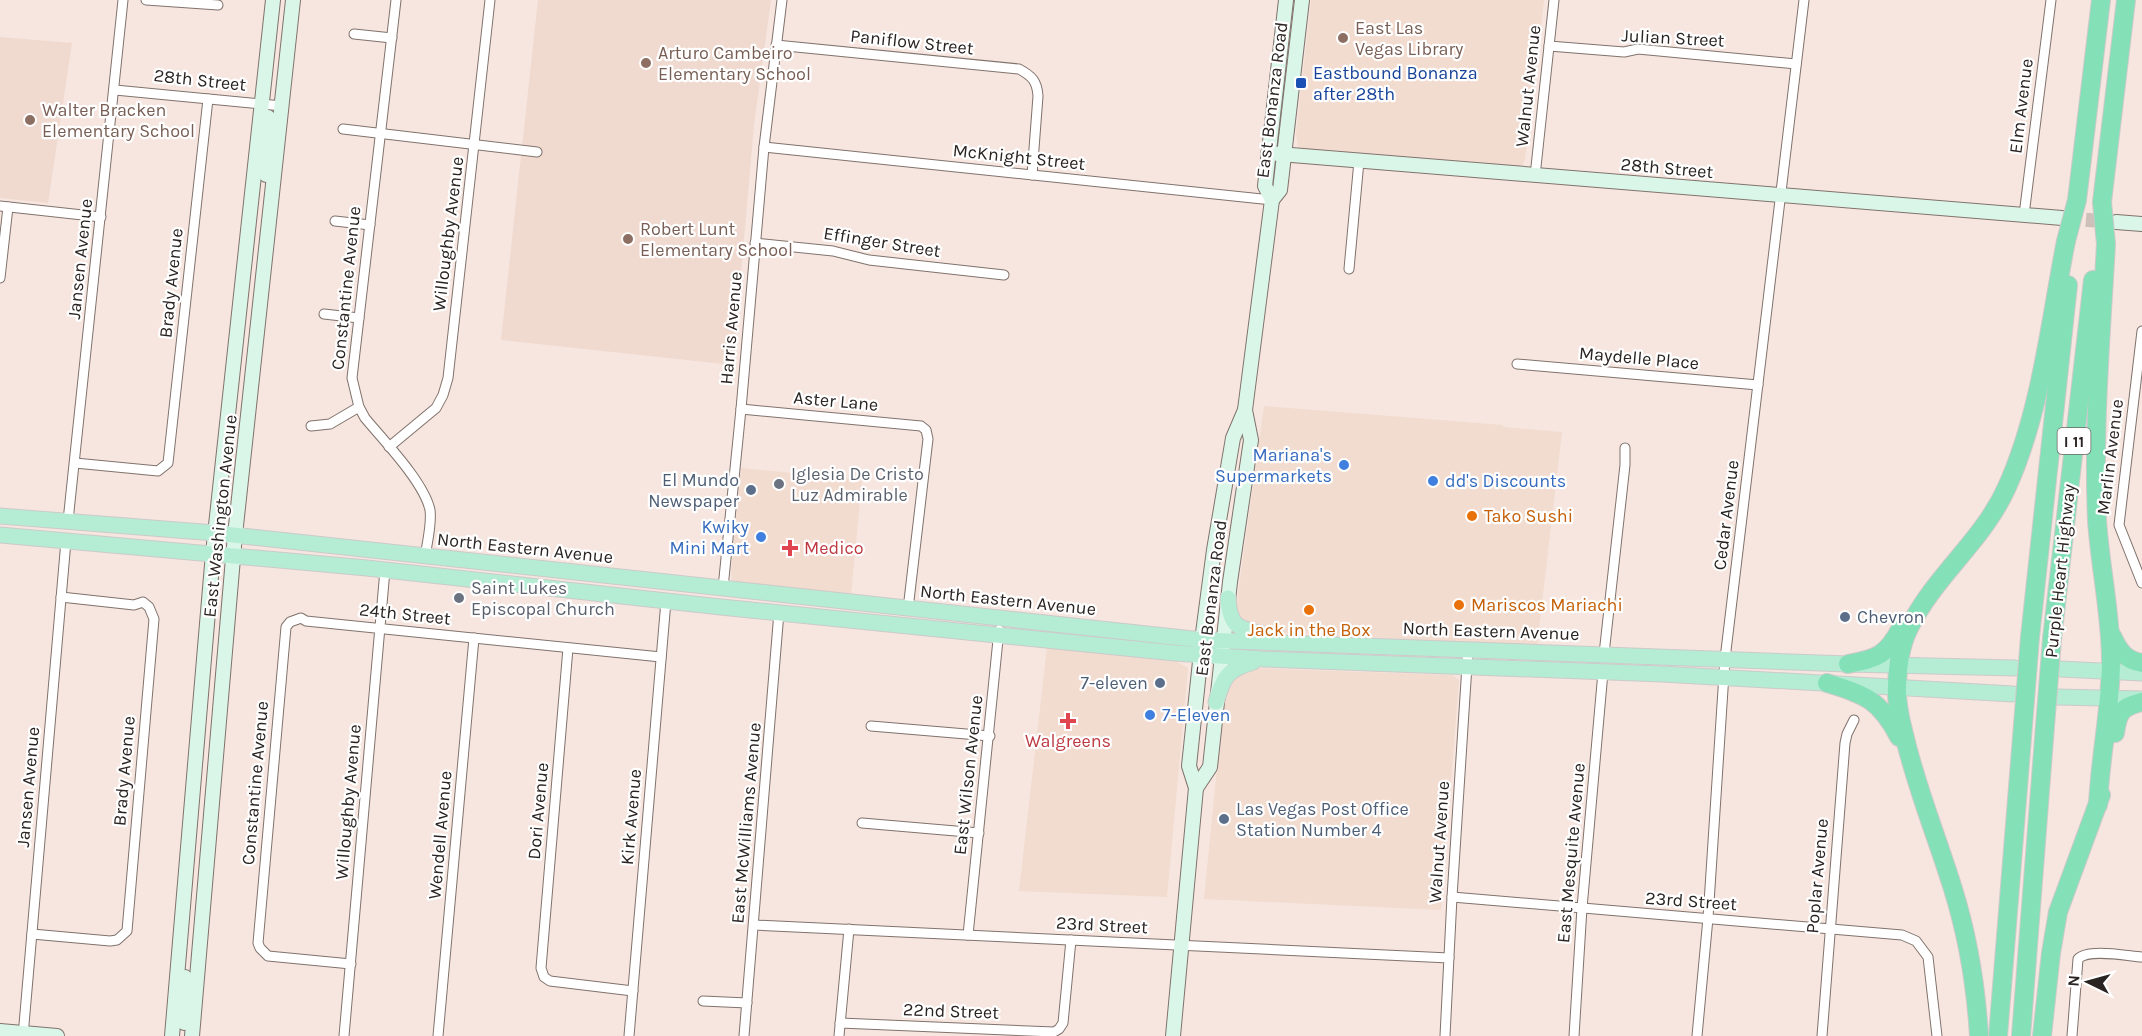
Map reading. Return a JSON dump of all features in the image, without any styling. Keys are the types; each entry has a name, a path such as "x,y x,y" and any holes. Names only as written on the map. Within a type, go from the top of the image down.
{"highway":[{"path":"1979,1036 1966,936 1954,890 1909,755 1897,689 1898,665 1908,629 1926,598 1981,531 2006,490 2021,453 2070,241 2102,0"},
{"name":"Purple Heart Highway","path":"2021,1036 2052,639 2101,243 2102,202 2126,0"},
{"name":"Purple Heart Highway","path":"1998,1036 2030,638 2070,241"},
{"path":"2098,805 2111,670 2097,522 2096,433 2101,243"},
{"path":"1848,664 1868,660 1886,651 1915,604 1926,598"},
{"path":"2108,627 2122,654 2142,663"},
{"path":"1827,683 1861,695 1875,703 1891,722 1909,755"},
{"path":"2042,1036 2058,912 2108,773 2118,714 2128,706 2142,700"}],"main road":[{"name":"East Washington Avenue","path":"192,1036 233,555 268,231 266,182 271,105 273,0"},
{"path":"286,0 289,36"},
{"name":"East Washington Avenue","path":"172,1036 215,533 271,105 289,36 293,0"},
{"name":"East Bonanza Road","path":"1272,200 1264,186 1286,0"},
{"name":"East Bonanza Road","path":"1173,1036 1196,788 1189,766 1201,647 1214,550 1233,438 1245,410 1272,200 1280,190 1302,1"},
{"name":"28th Street","path":"1269,153 2062,218"},
{"path":"2116,222 2142,224"},
{"name":"East Bonanza Road","path":"1196,788 1210,768 1228,598 1251,440 1245,410"},
{"path":"1233,438 1236,478 1243,489"},
{"name":"North Eastern Avenue","path":"0,516 235,535 1001,618 1201,647"},
{"path":"0,526 20,528 33,519"},
{"name":"North Eastern Avenue","path":"0,535 367,568 999,634 1222,649 1263,659 1603,672 2013,694"},
{"path":"367,568 382,563 411,565 425,557"},
{"path":"639,598 655,589 710,596 723,588"},
{"path":"1228,598 1230,615 1239,628 1293,644"},
{"path":"779,612 784,606 857,603"},
{"name":"North Eastern Avenue","path":"1222,649 1293,644 2015,668"},
{"path":"1373,663 1379,656 1413,656 1422,648"},
{"path":"1216,702 1222,683 1229,672 1237,667 1263,659"},
{"path":"2060,669 2142,673"},
{"path":"2058,697 2142,700"},
{"path":"182,921 185,937 183,1036"},
{"path":"0,1031 24,1035 57,1036"}],"street":[{"name":"Jansen Avenue","path":"68,521 123,0"},
{"path":"146,0 218,5"},
{"name":"Constantine Avenue","path":"396,0 352,378 359,407 419,485 427,500 430,513 425,557"},
{"name":"Willoughby Avenue","path":"389,447 436,408 448,378 490,0"},
{"name":"Harris Avenue","path":"723,588 764,147 782,0"},
{"name":"Walnut Avenue","path":"1535,176 1554,0"},
{"name":"Cedar Avenue","path":"1697,1036 1708,918 1723,678 1804,0"},
{"name":"Elm Avenue","path":"2024,215 2051,0"},
{"path":"354,34 392,38"},
{"name":"Paniflow Street","path":"776,45 1019,69 1032,76 1037,85 1032,175"},
{"name":"Julian Street","path":"1549,46 1624,52 1638,49 1796,64"},
{"name":"28th Street","path":"115,90 271,105"},
{"name":"Brady Avenue","path":"75,463 158,471 168,463 208,99"},
{"path":"343,129 537,152"},
{"name":"McKnight Street","path":"764,147 1272,200"},
{"path":"1349,269 1359,161"},
{"path":"0,278 4,206 101,217"},
{"path":"335,221 370,225"},
{"name":"Effinger Street","path":"755,243 833,251 869,260 1004,275"},
{"path":"324,314 359,318"},
{"name":"Marlin Avenue","path":"2142,331 2119,525 2142,583"},
{"name":"Maydelle Place","path":"1517,364 1758,385"},
{"path":"311,426 330,423 359,407"},
{"name":"Aster Lane","path":"741,409 873,420 921,426 926,430 928,439 908,609"},
{"path":"1604,654 1625,448"},
{"name":"Jansen Avenue","path":"24,1035 66,541"},
{"name":"Willoughby Avenue","path":"344,1036 385,570"},
{"name":"Brady Avenue","path":"32,934 110,941 121,937 126,931 154,619 149,607 142,602 134,605 61,597"},
{"name":"Kirk Avenue","path":"628,1036 666,601"},
{"name":"East McWilliams Avenue","path":"744,1036 779,612"},
{"name":"24th Street","path":"290,622 301,618 306,621 661,657"},
{"name":"East Wilson Avenue","path":"968,935 1001,618"},
{"name":"Constantine Avenue","path":"290,622 286,627 258,943 268,956 351,964"},
{"name":"Wendell Avenue","path":"438,1036 474,638"},
{"name":"Dori Avenue","path":"568,648 541,968 544,977 550,981 633,991"},
{"name":"Walnut Avenue","path":"1445,1036 1468,650"},
{"name":"East Mesquite Avenue","path":"1574,1036 1582,908 1603,672"},
{"name":"Poplar Avenue","path":"1822,1036 1845,743 1854,720"},
{"path":"872,726 990,736"},
{"path":"862,823 979,833"},
{"name":"23rd Street","path":"1452,897 1902,935 1916,941 1928,957 1937,1036"},
{"name":"23rd Street","path":"754,925 1449,958"},
{"path":"839,1036 849,930"},
{"name":"22nd Street","path":"840,1023 1054,1032 1063,1023 1071,940"},
{"path":"2072,1036 2078,959 2082,955 2095,953 2142,957"},
{"path":"703,1001 747,1003"}],"shaded area":[{"name":"Robert Lunt Elementary School","path":"538,0 771,0 754,125 733,365 501,340"},
{"path":"1311,0 1544,0 1523,164 1517,167 1298,147 1296,134"},
{"name":"Walter Bracken Elementary School","path":"0,37 72,43 48,203 0,198"},
{"path":"1264,406 1503,425 1503,427 1562,432 1537,646 1270,632 1239,621 1236,608"},
{"path":"741,468 862,480 851,595 736,583 732,580"},
{"path":"1047,647 1177,662 1188,668 1167,897 1019,891"},
{"path":"1251,668 1452,675 1459,680 1441,910 1204,899 1225,688 1229,681"}],"tunnel":[{"path":"2065,218 2111,222"}],"place":[{"name":"East Las Vegas Library","path":"1343,38"},
{"name":"Arturo Cambeiro Elementary School","path":"646,63"},
{"name":"Eastbound Bonanza after 28th","path":"1301,83"},
{"name":"Walter Bracken Elementary School","path":"30,120"},
{"name":"Robert Lunt Elementary School","path":"628,239"},
{"name":"Mariana's Supermarkets","path":"1344,465"},
{"name":"dd's Discounts","path":"1433,481"},
{"name":"Iglesia De Cristo Luz Admirable","path":"779,484"},
{"name":"El Mundo Newspaper","path":"751,490"},
{"name":"Tako Sushi","path":"1472,516"},
{"name":"Kwiky Mini Mart","path":"761,537"},
{"name":"Medico","path":"790,548"},
{"name":"Saint Lukes Episcopal Church","path":"459,598"},
{"name":"Mariscos Mariachi","path":"1459,605"},
{"name":"Jack in the Box","path":"1309,610"},
{"name":"Chevron","path":"1845,617"},
{"name":"7-eleven","path":"1160,683"},
{"name":"7-Eleven","path":"1150,715"},
{"name":"Walgreens","path":"1068,721"},
{"name":"Las Vegas Post Office Station Number 4","path":"1224,819"}]}
